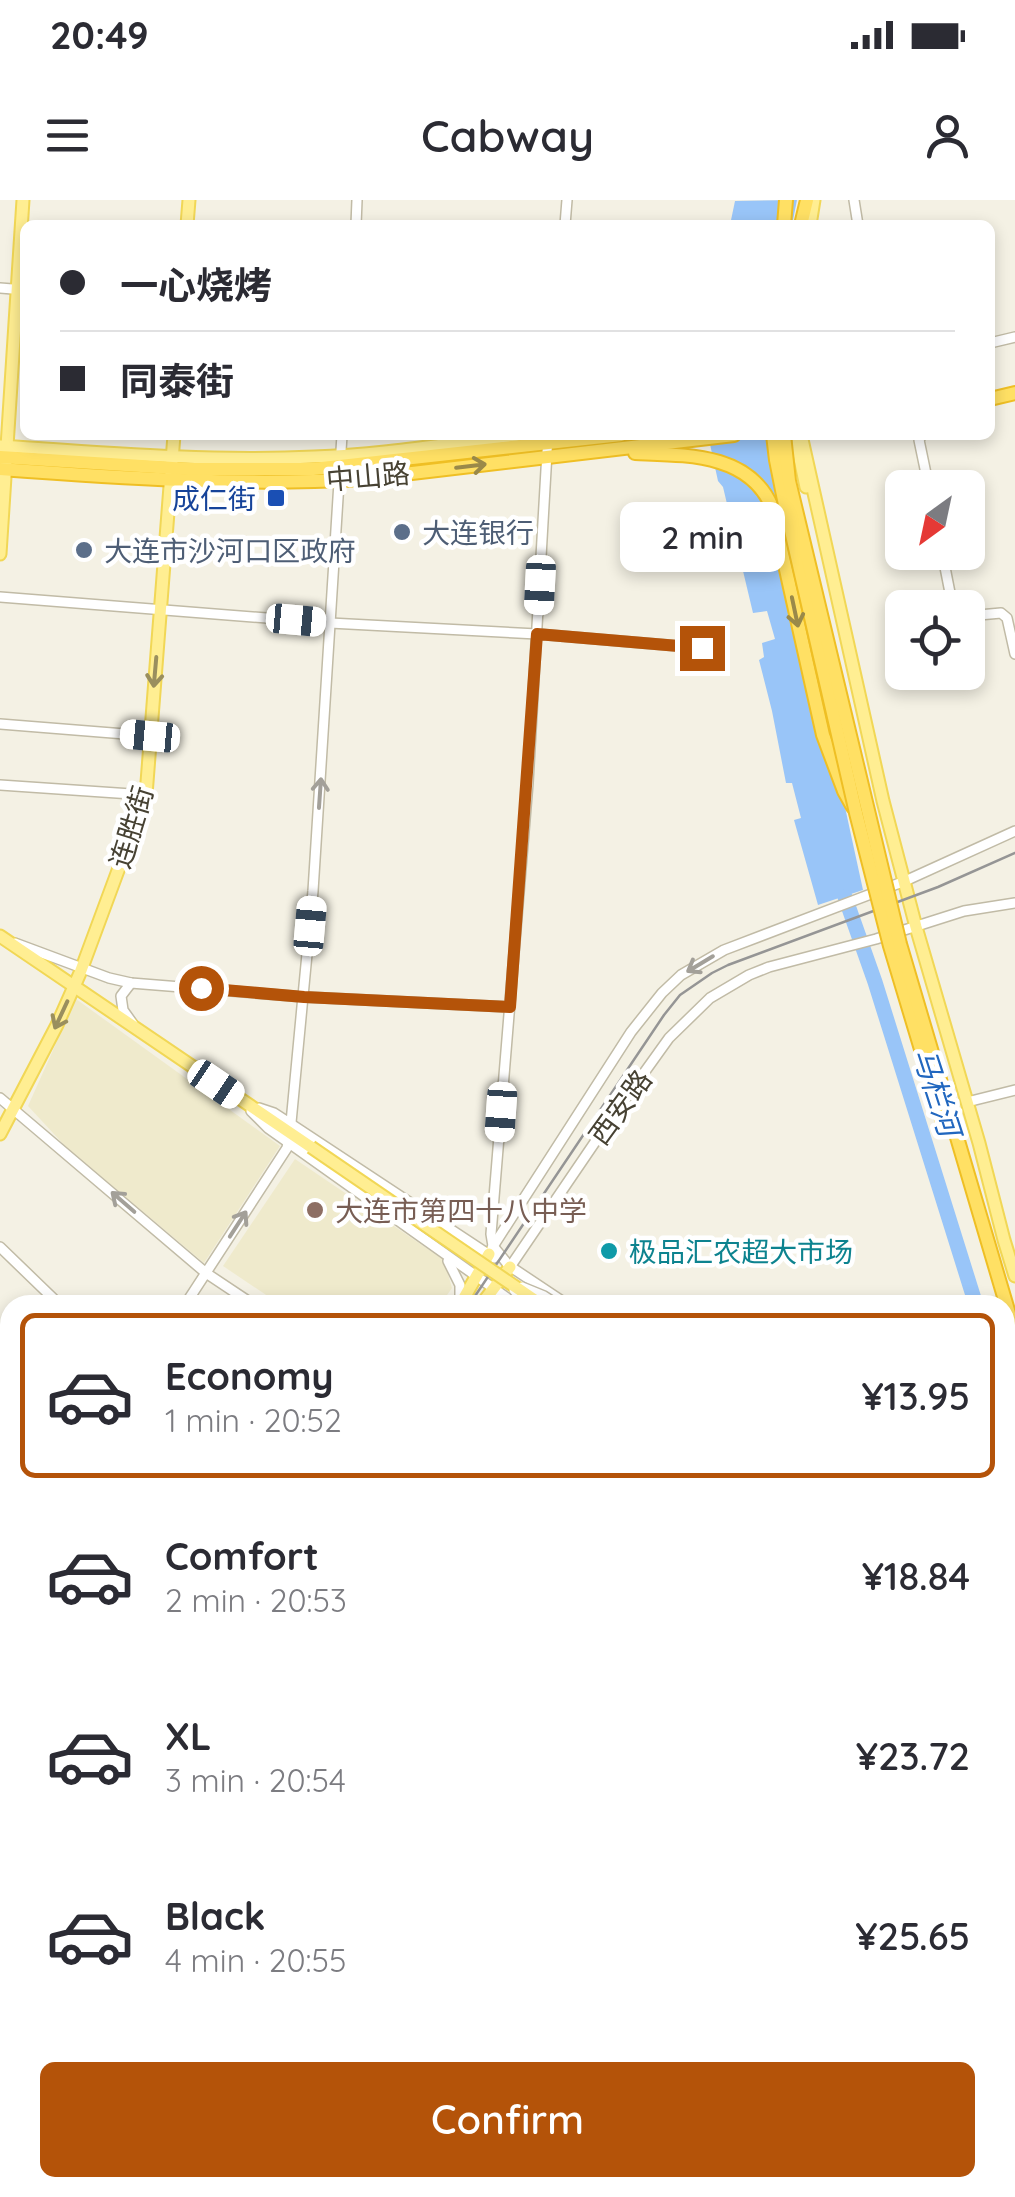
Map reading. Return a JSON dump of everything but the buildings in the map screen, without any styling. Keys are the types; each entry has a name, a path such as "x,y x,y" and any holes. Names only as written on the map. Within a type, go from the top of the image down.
{"highway":[{"name":"中山路","path":"3,458 171,468 340,467 584,440"},
{"name":"中山路","path":"548,445 598,451 689,440"},
{"path":"774,440 781,487 890,946 995,1295"},
{"path":"785,440 789,481 900,944 1004,1295"},
{"path":"598,451 714,460 757,481 772,507 822,735 856,813"}],"main road":[{"path":"0,554 3,458 20,307"},
{"name":"连胜街","path":"0,1134 82,968 146,795 174,440"},
{"path":"3,458 171,468 340,467 494,440"},
{"path":"802,440 883,801 1015,1276"},
{"path":"0,936 527,1295"},
{"path":"465,1295 491,1250"},
{"name":"西安路","path":"487,1295 510,1267"}],"street":[{"path":"191,1295 287,1148 290,1133 304,997 342,440"},
{"path":"919,440 925,470"},
{"path":"492,1288 492,1224 548,445"},
{"path":"0,597 702,648"},
{"path":"985,614 1000,613 1006,618 1015,654"},
{"path":"0,724 150,736"},
{"path":"0,785 146,795"},
{"path":"905,882 1015,831"},
{"name":"西安路","path":"491,1250 631,1032 662,992 724,950 905,882"},
{"path":"916,927 964,911 1015,903"},
{"name":"西安路","path":"510,1267 669,1038 710,998 749,975 916,927"},
{"path":"0,936 131,983 304,997 510,1007"},
{"path":"131,983 121,996 122,1010 138,1030"},
{"path":"967,1102 1015,1090"},
{"path":"0,1098 206,1273 239,1295"},
{"path":"290,1133 460,1236 491,1250 553,1295"},
{"path":"290,1133 502,1295"},
{"path":"460,1236 475,1239 492,1224"},
{"path":"524,1246 522,1264 549,1292"},
{"path":"0,1247 50,1295"},
{"path":"436,1248 458,1277 459,1295"},
{"path":"505,1281 518,1295"},
{"path":"505,1281 541,1295"}],"shaded area":[{"path":"76,999 280,1146 204,1263 66,1147 28,1106"},
{"name":"大连市第四十八中学","path":"295,1159 444,1260 452,1288 447,1295 266,1295 223,1266"}],"water":[{"path":"797,200 793,220 731,220 735,201"},
{"path":"709,440 769,440 863,890 818,905 794,820 801,818 792,783 786,783 759,660 764,657 762,643 775,639 767,611 753,613 723,487 718,481"}],"waterway":[{"name":"马栏河","path":"845,897 973,1295"}],"tram line":[{"path":"476,1295 680,995 728,965 938,887 1015,853"}],"place":[{"name":"成仁街","path":"276,498"},
{"name":"大连银行","path":"402,532"},
{"name":"大连市沙河口区政府","path":"84,550"},
{"name":"大连市第四十八中学","path":"315,1210"},
{"name":"极品汇农超大市场","path":"609,1251"}],"route":[{"path":"201,988 510,1007 537,634 702,648"}]}
